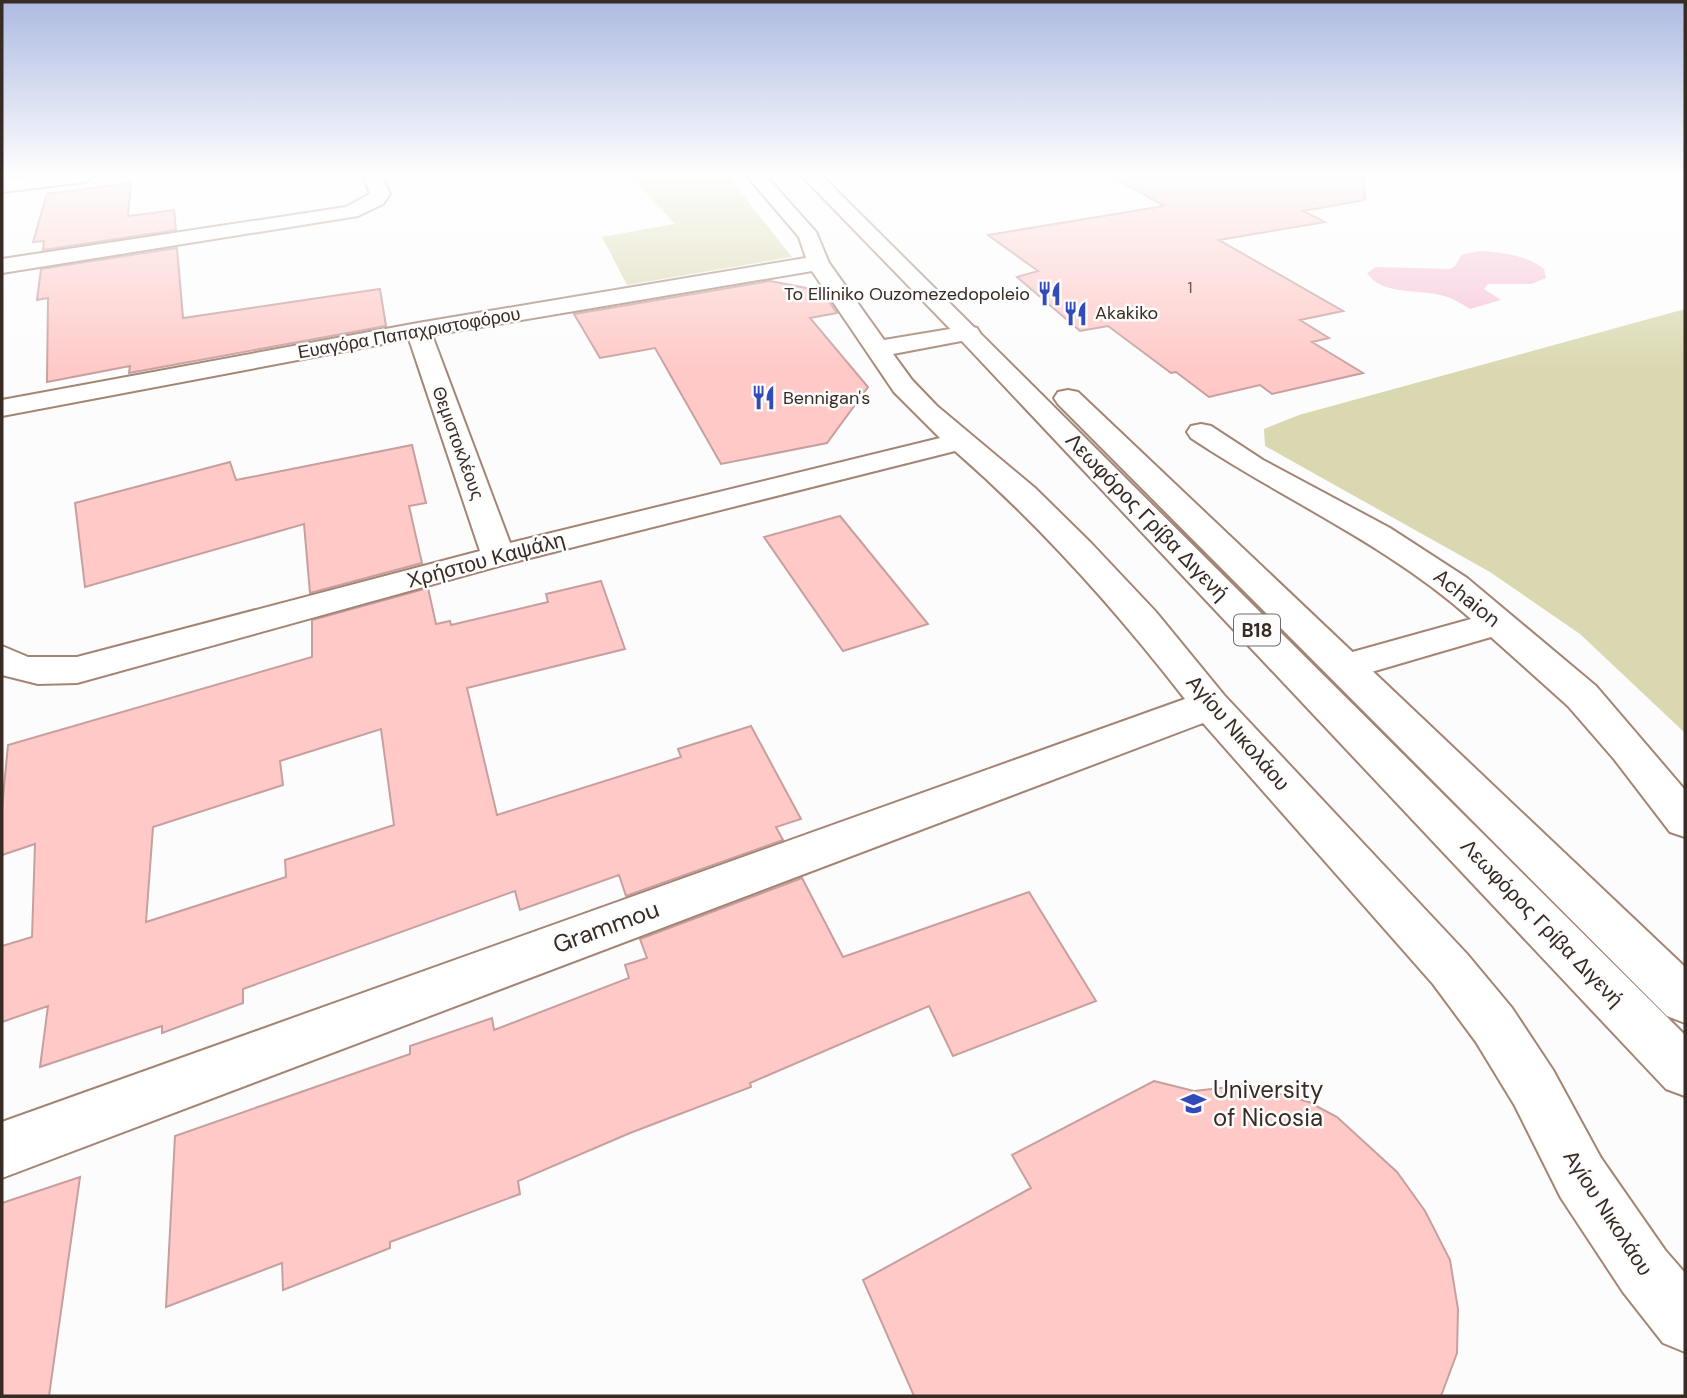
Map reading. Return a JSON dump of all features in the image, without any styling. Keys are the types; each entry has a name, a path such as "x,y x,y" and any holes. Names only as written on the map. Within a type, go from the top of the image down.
{"street":[{"path":"2,266 162,241"},
{"name":"Αγίου Νικολάου","path":"811,241 818,262 888,366 919,403 1024,495 1079,550 1143,620 1210,705 1450,969 1494,1025 1534,1088 1581,1178 1644,1271 1685,1321"},
{"name":"Λεωφόρος Γρίβα Διγενή","path":"884,241 979,327"},
{"name":"Λεωφόρος Γρίβα Διγενή","path":"901,241 1685,1071"},
{"name":"Ευαγόρα Παπαχριστοφόρου","path":"2,408 418,330 818,262"},
{"path":"878,349 979,327"},
{"name":"Θεμιστοκλέους","path":"418,330 498,556"},
{"name":"Λεωφόρος Γρίβα Διγενή","path":"1048,379 1685,1000"},
{"name":"Achaion","path":"1201,432 1254,466 1419,560 1499,623 1582,696 1628,748 1685,820"},
{"name":"Χρήστου Καψάλη","path":"6,663 41,672 77,670 498,556 961,441"},
{"path":"1344,667 1499,623"},
{"name":"Grammou","path":"2,1150 1210,705"}],"shaded area":[{"path":"604,241 780,241 792,257 627,285"},
{"path":"1479,251 1504,253 1529,260 1544,269 1546,278 1531,284 1488,284 1484,289 1501,300 1470,309 1444,296 1381,285 1367,273 1376,267 1450,269 1461,255"},
{"path":"1685,309 1685,733 1580,634 1490,572 1265,446 1264,429 1299,415"}],"building":[{"path":"44,241 101,241 43,250"},
{"path":"997,241 1221,241 1343,311 1300,320 1329,338 1312,342 1363,373 1272,394 1260,385 1209,397 1176,372 1171,373 1108,326 1080,331 1017,277 1038,271"},
{"path":"177,248 183,318 380,289 386,326 129,373 130,366 47,382 48,298 37,300 41,269"},
{"path":"770,281 822,291 837,313 810,318 868,387 827,443 721,464 655,348 600,358 574,314"},
{"path":"412,445 426,503 409,506 422,563 310,593 304,524 85,587 75,503 230,462 236,480"},
{"path":"840,516 928,624 843,651 764,537"},
{"path":"601,581 625,649 467,688 497,815 681,757 678,749 751,726 801,819 776,827 783,840 626,896 619,875 520,910 515,891 243,989 243,1003 162,1033 162,1026 40,1067 48,1006 2,1022 2,946 32,937 35,844 2,855 2,808 8,745 312,657 312,620 428,588 436,624 450,621 451,625 548,602 546,594","holes":["381,729 394,825 285,860 286,877 146,922 153,827 283,785 280,761"]},
{"path":"802,878 843,957 1029,892 1096,1001 953,1056 929,1006 750,1083 751,1087 630,1133 518,1181 520,1194 390,1242 390,1248 283,1290 282,1263 166,1307 175,1136 410,1054 410,1046 492,1018 494,1030 629,978 625,965 647,958 640,939"},
{"path":"1154,1081 1194,1091 1247,1085 1309,1102 1337,1117 1397,1172 1425,1211 1450,1260 1458,1309 1457,1353 1441,1396 914,1396 863,1280 1031,1188 1012,1155"},
{"path":"80,1177 49,1396 2,1396 2,1203"}],"place":[{"name":"To Elliniko Ouzomezedopoleio","path":"1050,294"},
{"name":"Akakiko","path":"1075,313"},
{"name":"Bennigan's","path":"763,398"},
{"name":"University of Nicosia","path":"1193,1104"}]}
